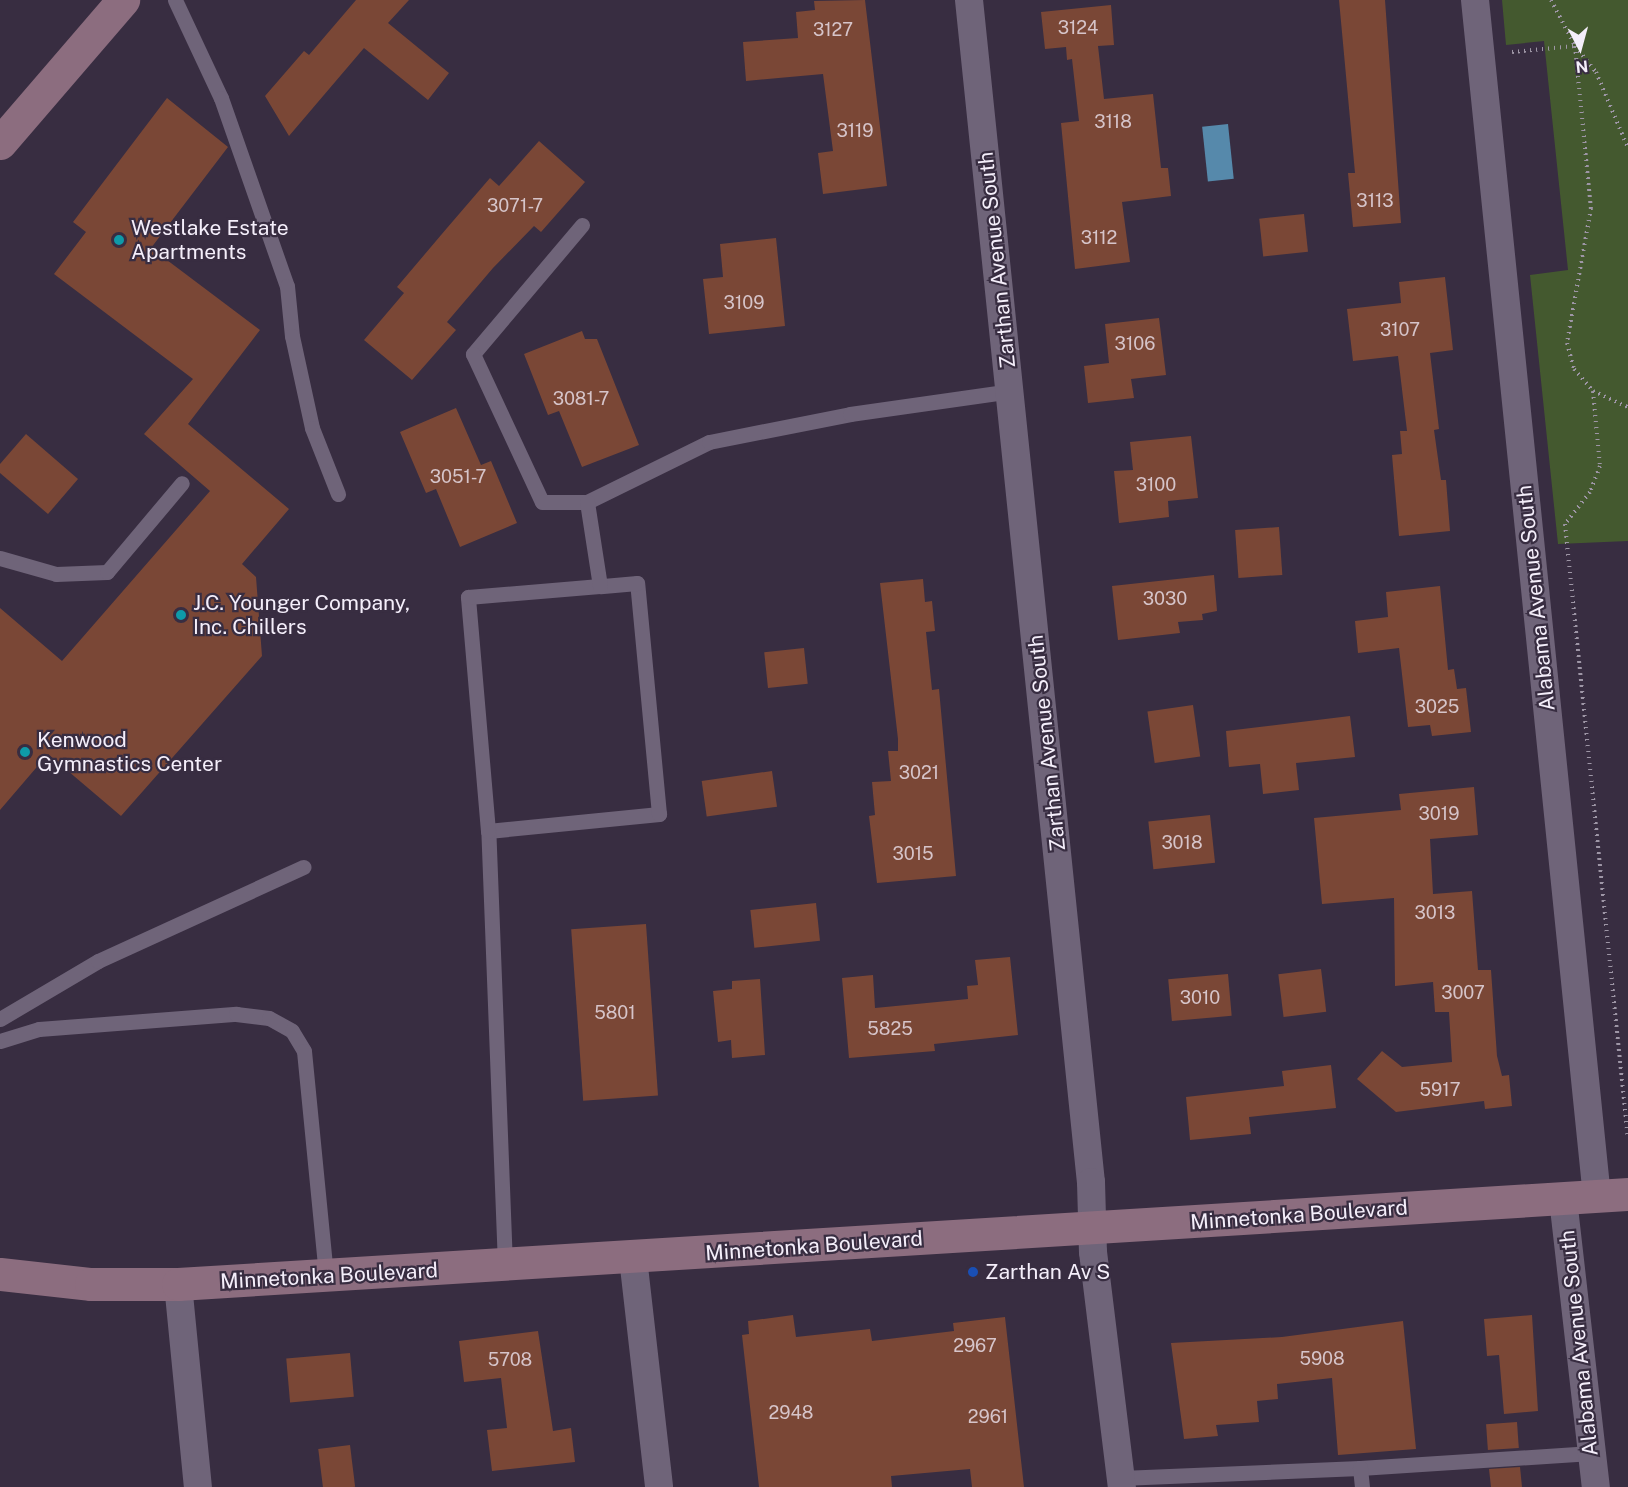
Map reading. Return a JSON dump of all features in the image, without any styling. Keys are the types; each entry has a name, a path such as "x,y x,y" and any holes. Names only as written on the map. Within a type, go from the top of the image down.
{"main road":[{"path":"0,143 123,0"},
{"name":"Minnetonka Boulevard","path":"0,1274 91,1284 178,1284 633,1258 1612,1195"}],"street":[{"name":"Zarthan Avenue South","path":"969,0 1091,1182 1091,1228 1121,1483"},
{"name":"Alabama Avenue South","path":"1475,0 1612,1195"},
{"name":"Alabama Avenue South","path":"1563,1198 1596,1487"},
{"path":"633,1258 659,1487"},
{"path":"178,1284 198,1487"}],"lane":[{"path":"175,0 221,98 287,286 292,336 312,428 338,494"},
{"path":"582,225 473,354 542,502 587,502 709,442 849,414 1011,391"},
{"path":"0,558 56,574 106,572 182,483"},
{"path":"587,502 600,586"},
{"path":"488,831 659,814 637,583 468,597 488,831 505,1265"},
{"path":"0,1019 98,961 303,867"},
{"path":"0,1041 39,1029 236,1014 269,1018 292,1030 304,1051 326,1276"},
{"path":"1121,1483 1592,1453"},
{"path":"1360,1468 1362,1487"}],"path":[{"path":"1551,0 1575,46 1596,72 1628,148"},
{"path":"1481,54 1575,46"},
{"path":"1575,46 1591,208 1567,343 1574,369 1593,391 1628,407"},
{"path":"1593,391 1600,466 1590,492 1565,524 1628,1139"}],"green space":[{"path":"1502,0 1628,0 1628,541 1558,544 1530,275 1568,270 1544,41 1506,45"}],"water":[{"path":"1228,124 1234,179 1208,181 1202,127"}],"building":[{"path":"356,0 409,0 388,23 449,73 428,100 364,48 289,136 265,96 304,51 309,55"},
{"path":"865,0 887,186 823,194 818,153 833,151 823,74 746,81 743,42 798,38 796,12 815,10 814,1"},
{"path":"1339,0 1385,0 1401,223 1353,227 1348,173 1355,173"},
{"path":"1111,5 1114,45 1098,46 1104,99 1153,94 1161,168 1168,168 1171,196 1122,202 1130,262 1075,269 1061,123 1079,121 1072,59 1067,60 1066,47 1045,49 1041,12"},
{"path":"167,98 228,147 151,248 260,330 188,424 289,509 242,564 256,577 262,656 121,816 48,754 0,810 0,608 62,661 210,491 144,434 193,379 54,274 86,232 73,222"},
{"path":"539,141 585,182 541,232 534,226 493,268 447,322 456,330 412,380 364,340 404,293 397,287 490,178 499,186"},
{"path":"1304,214 1308,252 1263,256 1259,219"},
{"path":"776,238 785,326 709,334 703,279 723,277 720,244"},
{"path":"1445,277 1453,350 1430,353 1439,429 1434,430 1441,480 1446,480 1450,531 1399,536 1392,455 1402,454 1400,431 1407,431 1398,356 1353,361 1347,309 1401,303 1399,282"},
{"path":"1159,318 1166,375 1131,379 1134,398 1088,403 1084,366 1109,363 1105,324"},
{"path":"582,331 585,339 597,339 639,445 582,467 559,411 548,415 524,354"},
{"path":"456,408 481,465 491,461 517,523 460,547 436,489 426,493 400,432"},
{"path":"26,434 78,479 48,514 0,473 0,464"},
{"path":"1191,436 1198,498 1168,501 1169,517 1119,523 1114,471 1133,470 1130,442"},
{"path":"1279,527 1282,575 1238,578 1235,530"},
{"path":"1214,575 1217,611 1202,614 1203,620 1178,622 1180,633 1118,640 1112,586"},
{"path":"923,579 925,602 932,601 935,631 926,632 932,690 939,689 956,876 877,883 869,816 875,815 872,782 891,781 888,751 898,751 880,583"},
{"path":"1440,586 1448,670 1454,669 1457,689 1466,688 1471,732 1432,736 1430,725 1408,727 1399,648 1358,653 1355,621 1388,617 1386,592"},
{"path":"804,648 808,684 768,688 764,652"},
{"path":"1193,705 1200,756 1155,763 1147,711"},
{"path":"1350,716 1355,757 1296,763 1299,790 1263,794 1260,764 1229,767 1226,731"},
{"path":"772,771 777,807 707,817 702,781"},
{"path":"1474,787 1478,835 1430,839 1433,894 1472,891 1478,970 1491,970 1497,1056 1502,1076 1509,1075 1512,1106 1485,1109 1484,1101 1396,1112 1357,1079 1382,1051 1402,1067 1452,1062 1449,1012 1435,1012 1433,982 1395,986 1394,898 1322,904 1314,818 1401,810 1399,794"},
{"path":"1210,815 1215,863 1153,869 1148,821"},
{"path":"816,903 820,941 754,948 750,910"},
{"path":"646,924 658,1096 583,1101 571,929"},
{"path":"1010,957 1018,1035 934,1044 935,1051 849,1058 842,978 873,975 875,1008 968,999 967,986 978,985 975,960"},
{"path":"1321,969 1326,1012 1284,1017 1278,974"},
{"path":"1228,974 1232,1016 1172,1021 1168,979"},
{"path":"760,979 765,1055 732,1058 731,1040 718,1042 713,991 732,989 732,981"},
{"path":"1331,1065 1336,1108 1249,1117 1251,1134 1190,1140 1186,1097 1284,1086 1282,1071"},
{"path":"793,1315 796,1337 870,1329 872,1341 954,1331 953,1323 1005,1317 1024,1487 972,1487 970,1469 891,1476 892,1487 759,1487 742,1335 749,1334 748,1321"},
{"path":"1532,1315 1538,1411 1504,1414 1499,1355 1487,1356 1484,1319"},
{"path":"1403,1321 1416,1449 1338,1455 1332,1378 1277,1384 1278,1399 1257,1401 1259,1422 1216,1425 1218,1436 1184,1439 1171,1343 1282,1337"},
{"path":"538,1331 553,1431 571,1428 575,1462 492,1471 487,1430 507,1428 501,1378 464,1382 459,1341"},
{"path":"350,1353 354,1397 290,1402 286,1359"},
{"path":"1517,1422 1519,1448 1488,1450 1486,1424"},
{"path":"350,1445 355,1487 323,1487 318,1449"},
{"path":"1520,1467 1522,1487 1491,1487 1489,1469"}],"place":[{"name":"Westlake Estate Apartments","path":"119,240"},
{"name":"J.C. Younger Company, Inc. Chillers","path":"181,615"},
{"name":"Kenwood Gymnastics Center","path":"25,752"},
{"name":"Zarthan Av S","path":"973,1272"}]}
